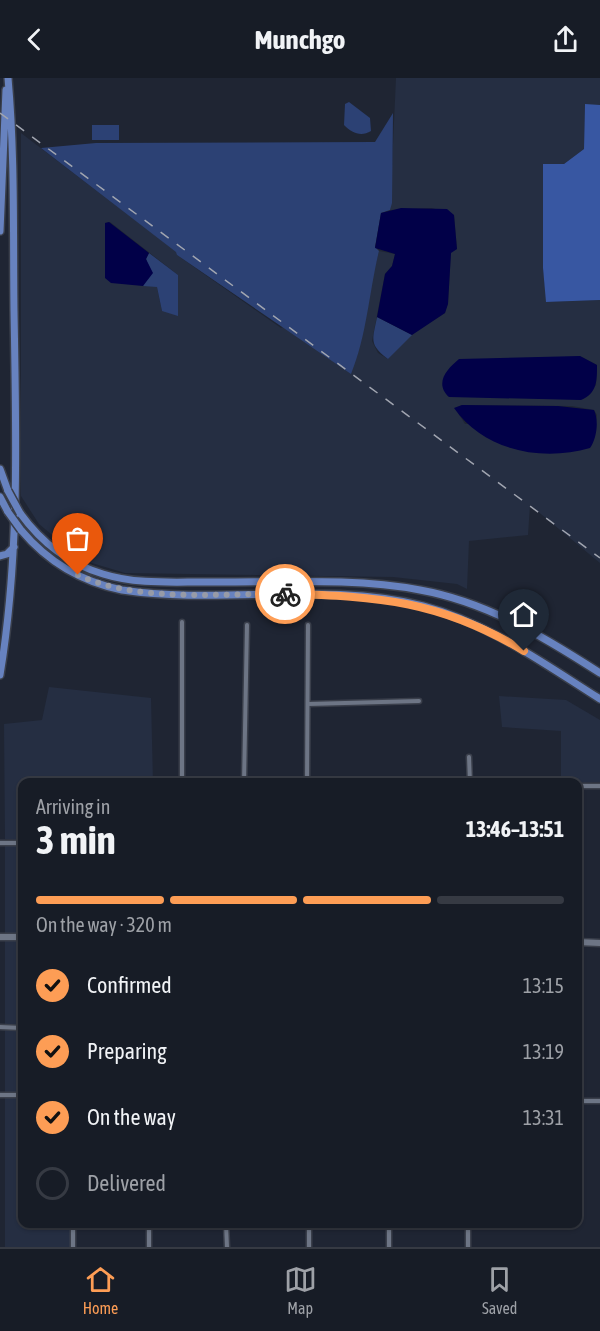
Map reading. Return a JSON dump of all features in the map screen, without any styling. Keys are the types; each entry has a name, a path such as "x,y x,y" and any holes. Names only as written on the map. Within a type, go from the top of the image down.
{"main road":[{"path":"0,231 7,78"},
{"path":"0,675 10,611 14,547 15,342 12,122 7,78"},
{"path":"0,469 8,491 36,532 56,550 80,565 105,575 151,582 380,585 432,592 473,604 505,617 598,670"},
{"path":"0,497 21,530 39,549 61,566 86,579 122,590 353,595 394,600 437,610 502,638 600,699"},
{"path":"0,556 10,553 14,547"}],"street":[{"path":"182,622 182,778"},
{"path":"244,778 247,625"},
{"path":"308,625 308,778"},
{"path":"308,704 419,701"},
{"path":"469,757 470,778"},
{"path":"582,786 600,786"},
{"path":"0,843 18,843"},
{"path":"0,937 18,937"},
{"path":"582,942 600,943"},
{"path":"0,1027 18,1028"},
{"path":"0,1095 18,1095"},
{"path":"582,1101 600,1101"},
{"path":"73,1228 74,1247"},
{"path":"149,1228 149,1247"},
{"path":"226,1228 226,1247"},
{"path":"309,1228 309,1247"},
{"path":"389,1228 389,1247"},
{"path":"468,1228 468,1247"}],"shaded area":[{"path":"396,78 600,78 600,105 585,105 584,149 564,164 543,165 543,268 547,302 600,300 600,563 530,505 528,535 469,541 467,589 457,584 393,577 125,573 82,560 39,524 21,496 21,133 177,252 177,255 281,328 369,290 379,251 395,254 392,266 385,274 372,341 378,353 388,359 409,336 445,313 448,303 451,252 457,249 454,215 432,208 390,210","holes":["110,222 178,275 162,311 157,287 105,223","580,356 597,365 596,386 565,357","462,405 572,406 594,410 597,415 596,421 465,424 455,408"]},
{"path":"349,102 370,118 371,131 364,134 357,133 344,125 345,104"},
{"path":"585,104 600,105 600,300 546,302 543,268 543,164 564,164 584,149"},
{"path":"393,113 392,203 390,210 381,213 375,247 379,251 364,329 351,374 177,255 41,148 96,143 375,142"},
{"path":"92,125 119,125 119,140 92,140"},
{"path":"401,208 447,209 454,215 457,249 451,253 448,304 445,313 412,335 377,317 385,274 392,266 395,254 375,248 381,213"},
{"path":"109,222 149,253 146,259 153,273 143,286 111,283 105,278 105,223"},
{"path":"149,253 178,275 178,316 162,311 157,287 143,286 150,274 146,259"},
{"path":"377,317 412,335 388,359 375,345 374,331"},
{"path":"580,356 597,365 595,386 590,394 581,400 449,397 443,387 444,376 459,359"},
{"path":"462,405 558,406 594,410 597,424 596,434 590,448 572,452 534,453 515,449 481,434 466,423 454,408"},
{"path":"49,687 151,698 153,778 18,778 18,840 5,839 4,724 42,720"},
{"path":"499,696 566,700 600,720 600,782 582,782 582,778 561,778 561,731 502,727"},
{"path":"5,845 18,846 18,935 5,935"},
{"path":"5,941 18,941 18,1025 5,1024"},
{"path":"5,1030 18,1031 18,1092 5,1092"},
{"path":"5,1098 18,1098 18,1228 71,1228 71,1247 5,1247"}],"railway":[{"path":"0,113 600,558"}],"way so far":[{"path":"78,575 113,588 131,591 285,594"}],"route":[{"path":"285,594 367,596 422,606 467,621 524,651"}]}
